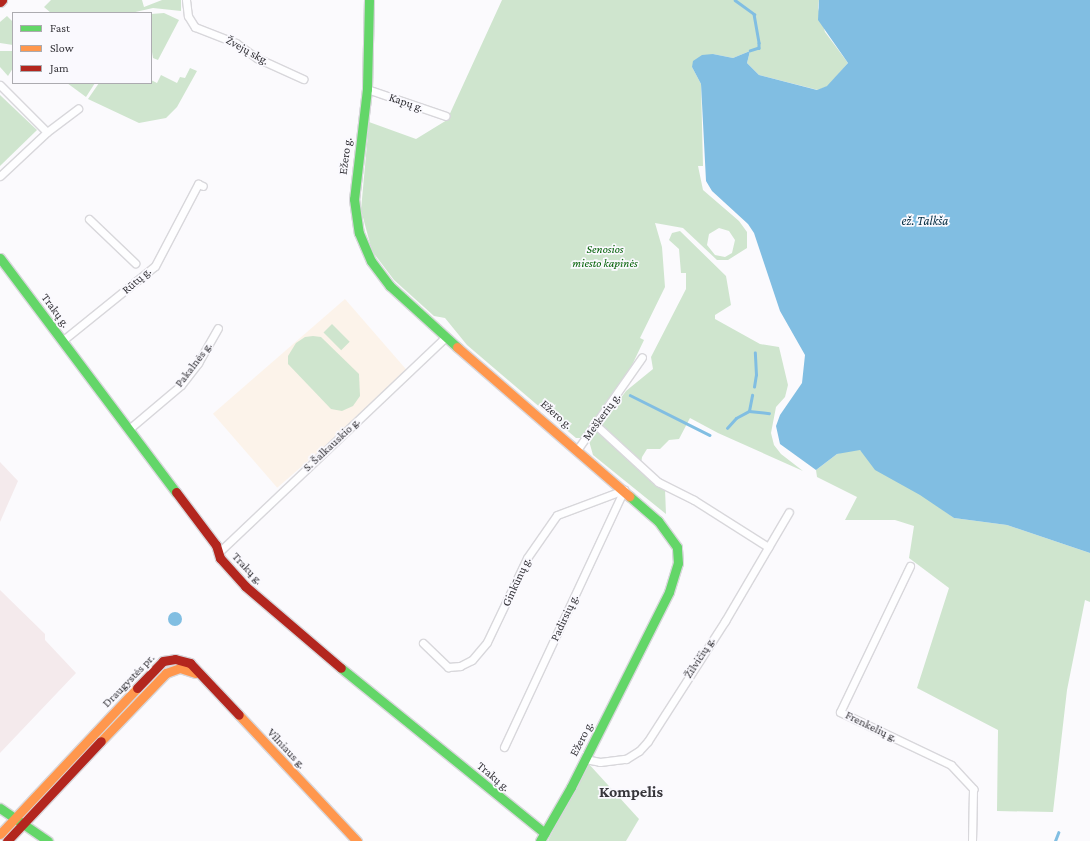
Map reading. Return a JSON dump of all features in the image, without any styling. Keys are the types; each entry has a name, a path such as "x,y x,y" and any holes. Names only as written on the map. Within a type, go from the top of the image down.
{"main road":[{"name":"Ežero g.","path":"369,0 367,89 354,183 355,210 359,233 371,261 390,286 624,490 669,533 677,547 678,563 669,592 585,759 542,837"},
{"name":"Trakų g.","path":"0,258 216,545 218,553 245,586 289,626 542,837"},
{"name":"Draugystės pr.","path":"0,834 158,665 168,660 183,660 190,663 197,674"},
{"name":"Draugystės pr.","path":"7,841 166,673 180,668 197,674"},
{"name":"Vilniaus g.","path":"197,674 357,841"},
{"path":"0,808 48,841"}],"street":[{"name":"Žvejų skg.","path":"186,0 188,16 195,27 236,43 257,58 303,79"},
{"path":"0,85 47,132"},
{"name":"Kapų g.","path":"367,89 446,116"},
{"path":"0,176 47,132 78,109"},
{"name":"Rūtų g.","path":"62,341 155,266 198,184 203,186"},
{"path":"89,219 135,263"},
{"name":"Pakalnės g.","path":"129,429 180,385 202,357 218,328"},
{"name":"S. Šalkauskio g.","path":"218,553 446,336"},
{"name":"Meškerių g.","path":"578,450 597,426 642,357"},
{"path":"597,426 658,482 694,500 768,547"},
{"name":"Ginkūnų g.","path":"423,644 448,666 460,666 472,660 487,642 527,558 557,516 624,490"},
{"name":"Padirsių g.","path":"504,747 624,490"},
{"name":"Žilvičių g.","path":"585,759 600,762 626,759 636,754 648,741 725,621 789,512"},
{"name":"Frenkelių g.","path":"910,566 840,712 951,765 972,789 972,841"}],"shaded area":[{"path":"345,299 409,373 277,488 213,414"},
{"path":"0,462 18,481 0,522"},
{"path":"0,590 45,634 45,640 76,673 0,753"}],"green space":[{"path":"51,0 142,0 144,7 162,0 181,0 181,11 153,8 135,12 50,12 44,7"},
{"name":"Senosios miesto kapinės","path":"502,0 819,0 818,8 825,32 848,63 828,86 818,90 759,75 747,63 750,51 733,58 713,54 692,67 701,84 703,166 698,166 703,190 739,221 747,232 747,248 728,260 717,260 683,228 655,223 662,247 665,287 640,338 644,340 624,382 581,438 576,438 467,345 445,318 434,316 394,280 372,251 361,210 369,122 416,139 447,120","holes":["719,228 729,231 735,240 732,253 725,257 715,255 707,245 709,234"]},
{"path":"164,13 179,20 158,60 153,58 152,52 152,14"},
{"path":"7,16 12,21 12,45 0,43 0,22"},
{"path":"0,51 12,51 12,70 8,76 0,67"},
{"path":"190,68 197,71 177,107 166,118 139,123 88,99 98,84 152,84 152,80 157,83 161,75 177,83 180,77 185,78"},
{"path":"68,84 94,84 86,97"},
{"path":"0,95 37,130 0,166"},
{"path":"680,231 726,276 731,305 715,315 715,319 760,344 779,347 788,385 785,397 776,407 771,433 774,445 781,454 803,471 718,433 690,418 679,439 669,440 660,449 647,449 642,457 641,465 665,489 666,514 593,455 589,441 626,391 653,369 651,357 686,289 686,273 681,273 679,249 669,240 672,233"},
{"path":"332,324 350,342 341,350 324,332"},
{"path":"305,337 321,337 359,374 360,396 353,406 342,411 331,409 288,364 288,356 296,343"},
{"path":"849,450 860,450 954,518 1007,525 1090,553 1090,602 1085,600 1067,690 1053,812 997,811 998,730 917,688 949,588 909,558 914,526 895,520 845,520 857,497 817,477 816,470 837,454"},
{"path":"587,762 639,819 626,841 548,841"}],"water":[{"name":"ež. Talkša","path":"819,0 1090,0 1090,553 1007,525 954,518 920,495 875,470 860,450 837,454 816,470 780,444 776,426 780,415 802,383 805,355 780,311 754,233 748,224 712,191 706,181 701,84 692,67 693,61 702,55 713,54 733,58 750,51 747,63 759,75 817,90 827,86 848,63 818,20"},
{"path":"172,612 178,612 182,616 182,622 178,626 172,626 168,622 168,616"}],"waterway":[{"path":"735,0 754,14 759,48 750,51"},
{"path":"754,387 756,375 755,353"},
{"path":"630,395 710,435"},
{"path":"749,411 752,395"},
{"path":"727,428 736,418 749,411 769,413"},
{"path":"1055,841 1058,833"}],"traffic: fast":[{"path":"369,0 367,89 354,199 359,233 371,261 390,286 457,347"},
{"path":"0,258 176,492"},
{"path":"540,841 571,787 669,592 678,563 677,547 658,521 629,496"},
{"path":"341,668 545,833"},
{"path":"0,808 48,841"}],"traffic: slow":[{"path":"457,347 629,496"},
{"path":"101,741 166,673 180,668 195,673"},
{"path":"0,834 137,688"},
{"path":"239,715 357,841"}],"traffic: jam":[{"path":"176,492 216,545 220,558 245,586 341,668"},
{"path":"137,688 163,661 175,659 190,663 239,715"},
{"path":"7,841 101,741"}],"district":[{"name":"Kompelis","path":"631,792"}]}
